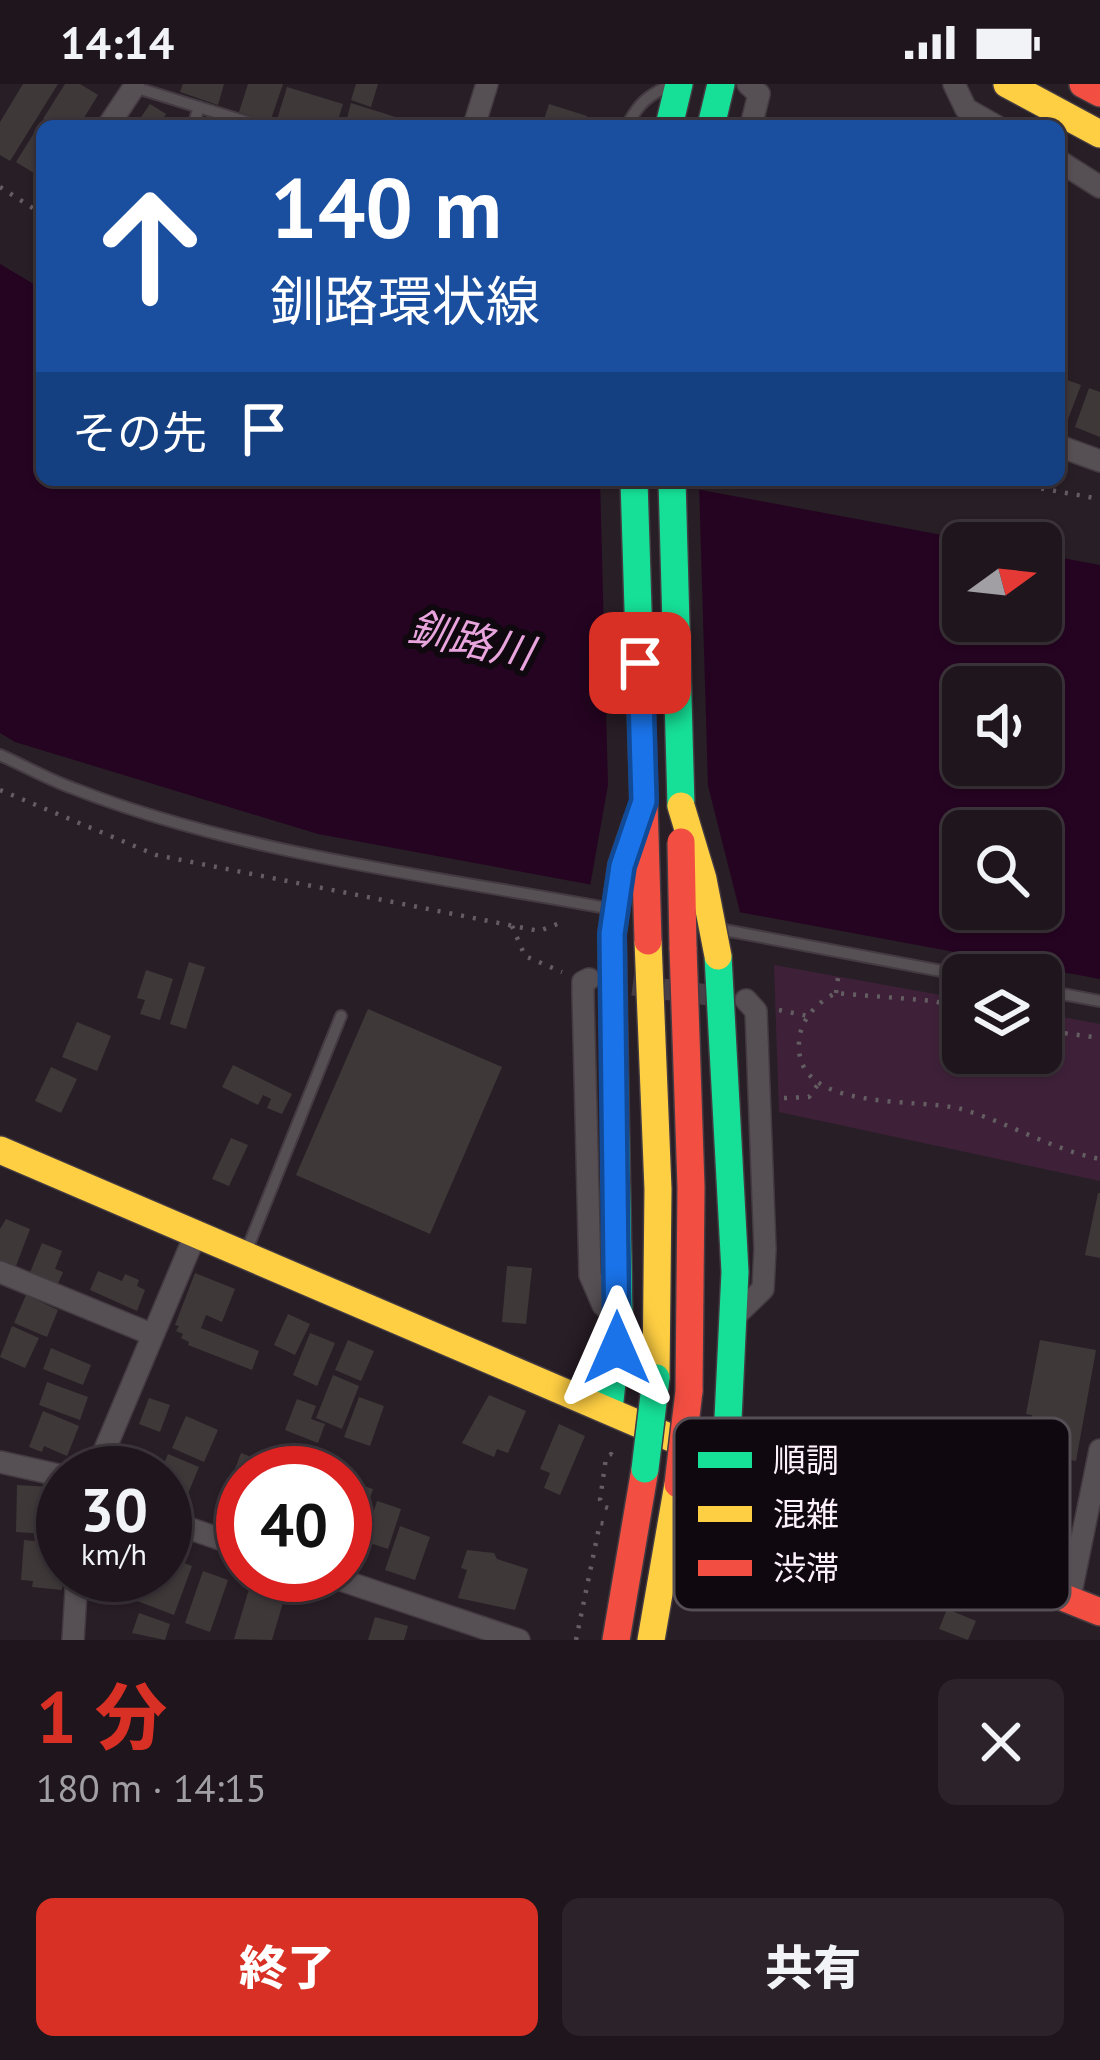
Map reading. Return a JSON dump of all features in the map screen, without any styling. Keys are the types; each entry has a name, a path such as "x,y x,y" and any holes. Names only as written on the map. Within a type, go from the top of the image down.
{"main road":[{"path":"670,120 676,84"},
{"path":"712,120 721,84"},
{"path":"1007,84 1100,134"},
{"path":"1083,84 1100,93"},
{"path":"616,1640 632,1465 656,1378 658,1189 634,486"},
{"path":"672,486 691,1187 686,1418"},
{"path":"609,1409 619,1319 612,934 622,866 644,801"},
{"path":"681,806 704,879 718,956 734,1317 728,1418"},
{"path":"0,1150 674,1438"},
{"path":"651,1640 674,1507"},
{"path":"1070,1602 1100,1612"}],"street":[{"path":"748,84 759,94 752,120"},
{"path":"954,84 966,109 985,120"},
{"path":"112,120 133,85"},
{"path":"476,120 482,85"},
{"path":"1065,165 1100,188"},
{"path":"1065,448 1100,461"},
{"path":"586,981 590,1275 603,1305 619,1319"},
{"path":"734,1317 763,1289 756,1011 746,1000"},
{"path":"106,1446 196,1233"},
{"path":"0,1272 151,1334"},
{"path":"0,1462 36,1470"},
{"path":"1070,1597 1099,1464"},
{"path":"372,1590 519,1640"},
{"path":"74,1640 76,1602"}],"lane":[{"path":"630,120 636,106 650,94 676,84"},
{"path":"133,85 238,120"},
{"path":"195,120 199,107"},
{"path":"0,755 76,790 208,830 942,971"},
{"path":"1062,994 1100,1001"},
{"path":"245,1254 341,1016"}],"path":[{"path":"0,187 36,210"},
{"path":"1026,486 1100,500"},
{"path":"0,790 156,855 539,931 561,920 584,924"},
{"path":"111,838 117,817"},
{"path":"512,926 525,956 586,981"},
{"path":"839,968 836,993 808,1016 800,1033 798,1054 810,1077 846,1096 960,1109 1100,1160"},
{"path":"836,993 942,1003"},
{"path":"771,1008 808,1016"},
{"path":"1062,1033 1100,1038"},
{"path":"773,1098 809,1096 819,1083"},
{"path":"614,1504 602,1506 600,1500 607,1458 611,1454 632,1465"},
{"path":"576,1640 598,1532"}],"shaded area":[{"path":"774,965 942,995 942,1074 1062,1074 1062,1017 1100,1024 1100,1181 779,1112"}],"water":[{"name":"釧路川","path":"0,264 36,285 36,486 680,486 942,535 942,642 1062,642 1062,558 1100,565 1100,979 1062,972 1062,954 965,954 318,834 15,742 0,733"}],"pier":[{"path":"600,486 699,486 708,786 742,920 589,892 608,785"}],"building":[{"path":"23,84 58,84 10,161 0,155 0,122"},
{"path":"65,84 80,84 98,95 83,120 43,119"},
{"path":"183,84 224,84 218,105 180,92"},
{"path":"248,84 283,84 271,120 239,112"},
{"path":"356,84 378,84 371,107 351,100"},
{"path":"287,87 343,104 338,120 277,120"},
{"path":"351,103 402,119 402,120 347,120"},
{"path":"150,104 166,114 162,120 139,120"},
{"path":"549,104 587,116 586,120 544,120"},
{"path":"36,130 36,174 16,162"},
{"path":"1065,379 1081,385 1065,427"},
{"path":"1089,388 1100,392 1100,437 1075,427"},
{"path":"189,962 205,967 186,1029 170,1024"},
{"path":"146,970 173,979 160,1020 140,1014 145,1000 137,998"},
{"path":"368,1009 502,1067 430,1234 296,1175"},
{"path":"77,1022 111,1036 97,1071 62,1057"},
{"path":"233,1065 292,1094 282,1114 267,1108 271,1099 263,1095 258,1105 222,1087"},
{"path":"51,1067 77,1079 61,1113 35,1101"},
{"path":"231,1138 248,1145 229,1186 212,1179"},
{"path":"1100,1193 1100,1258 1085,1255"},
{"path":"6,1219 30,1229 16,1266 0,1260 0,1229"},
{"path":"42,1243 62,1251 55,1269 63,1272 57,1286 29,1275"},
{"path":"507,1266 532,1268 526,1324 502,1322"},
{"path":"98,1271 122,1281 125,1274 139,1280 137,1286 145,1290 137,1311 90,1290"},
{"path":"195,1273 235,1289 222,1322 206,1315 201,1328 259,1351 252,1370 188,1345 176,1331"},
{"path":"26,1295 58,1310 47,1337 14,1323"},
{"path":"288,1314 310,1324 295,1355 274,1345"},
{"path":"12,1326 39,1338 25,1368 0,1357"},
{"path":"310,1333 335,1343 317,1386 293,1375"},
{"path":"348,1340 374,1351 361,1381 335,1370"},
{"path":"1040,1340 1096,1350 1076,1461 1070,1460 1070,1418 1026,1414"},
{"path":"51,1348 91,1365 83,1385 43,1369"},
{"path":"333,1375 359,1386 342,1429 316,1418"},
{"path":"47,1382 88,1397 80,1420 39,1405"},
{"path":"489,1395 526,1411 508,1453 497,1449 494,1457 462,1443"},
{"path":"359,1397 384,1406 370,1446 344,1437"},
{"path":"149,1398 170,1405 160,1432 139,1424"},
{"path":"297,1399 316,1406 311,1419 325,1424 318,1443 285,1430"},
{"path":"43,1411 79,1426 71,1446 29,1447"},
{"path":"186,1416 218,1430 204,1462 192,1457 192,1446 173,1446"},
{"path":"559,1424 585,1436 560,1495 544,1488 550,1473 540,1469"},
{"path":"17,1485 36,1486 36,1533 16,1532"},
{"path":"377,1501 401,1509 388,1549 372,1544"},
{"path":"400,1526 430,1537 415,1580 385,1570"},
{"path":"24,1540 36,1541 36,1587 33,1581 21,1580"},
{"path":"467,1550 494,1553 497,1559 528,1569 515,1610 458,1598 467,1570 461,1568"},
{"path":"203,1571 216,1576 216,1602 220,1602 210,1632 185,1623"},
{"path":"140,1602 179,1602 174,1615"},
{"path":"245,1602 283,1602 272,1640 234,1639"},
{"path":"947,1610 976,1621 968,1640 939,1629"},
{"path":"139,1613 170,1624 165,1640 132,1633"},
{"path":"375,1617 408,1626 404,1640 368,1640"}],"tunnel":[{"path":"602,981 731,998"}],"traffic: fast":[{"path":"670,120 679,84"},
{"path":"712,120 721,84"},
{"path":"634,486 644,801"},
{"path":"672,486 681,806"},
{"path":"609,1410 619,1319 612,934"},
{"path":"718,956 735,1272 728,1418"},
{"path":"645,1469 656,1378"}],"traffic: slow":[{"path":"1007,84 1100,134"},
{"path":"681,806 703,879 718,956"},
{"path":"612,934 622,865 638,818"},
{"path":"648,941 658,1189 656,1378"},
{"path":"0,1150 674,1439"},
{"path":"651,1640 674,1507"}],"traffic: jam":[{"path":"1083,84 1100,93"},
{"path":"644,801 648,941"},
{"path":"681,842 683,947"},
{"path":"683,947 691,1187 689,1391"},
{"path":"686,1418 689,1391"},
{"path":"616,1640 645,1469"},
{"path":"1070,1600 1100,1612"}],"route":[{"path":"617,1348 611,962 622,866 644,801 640,663"}]}
